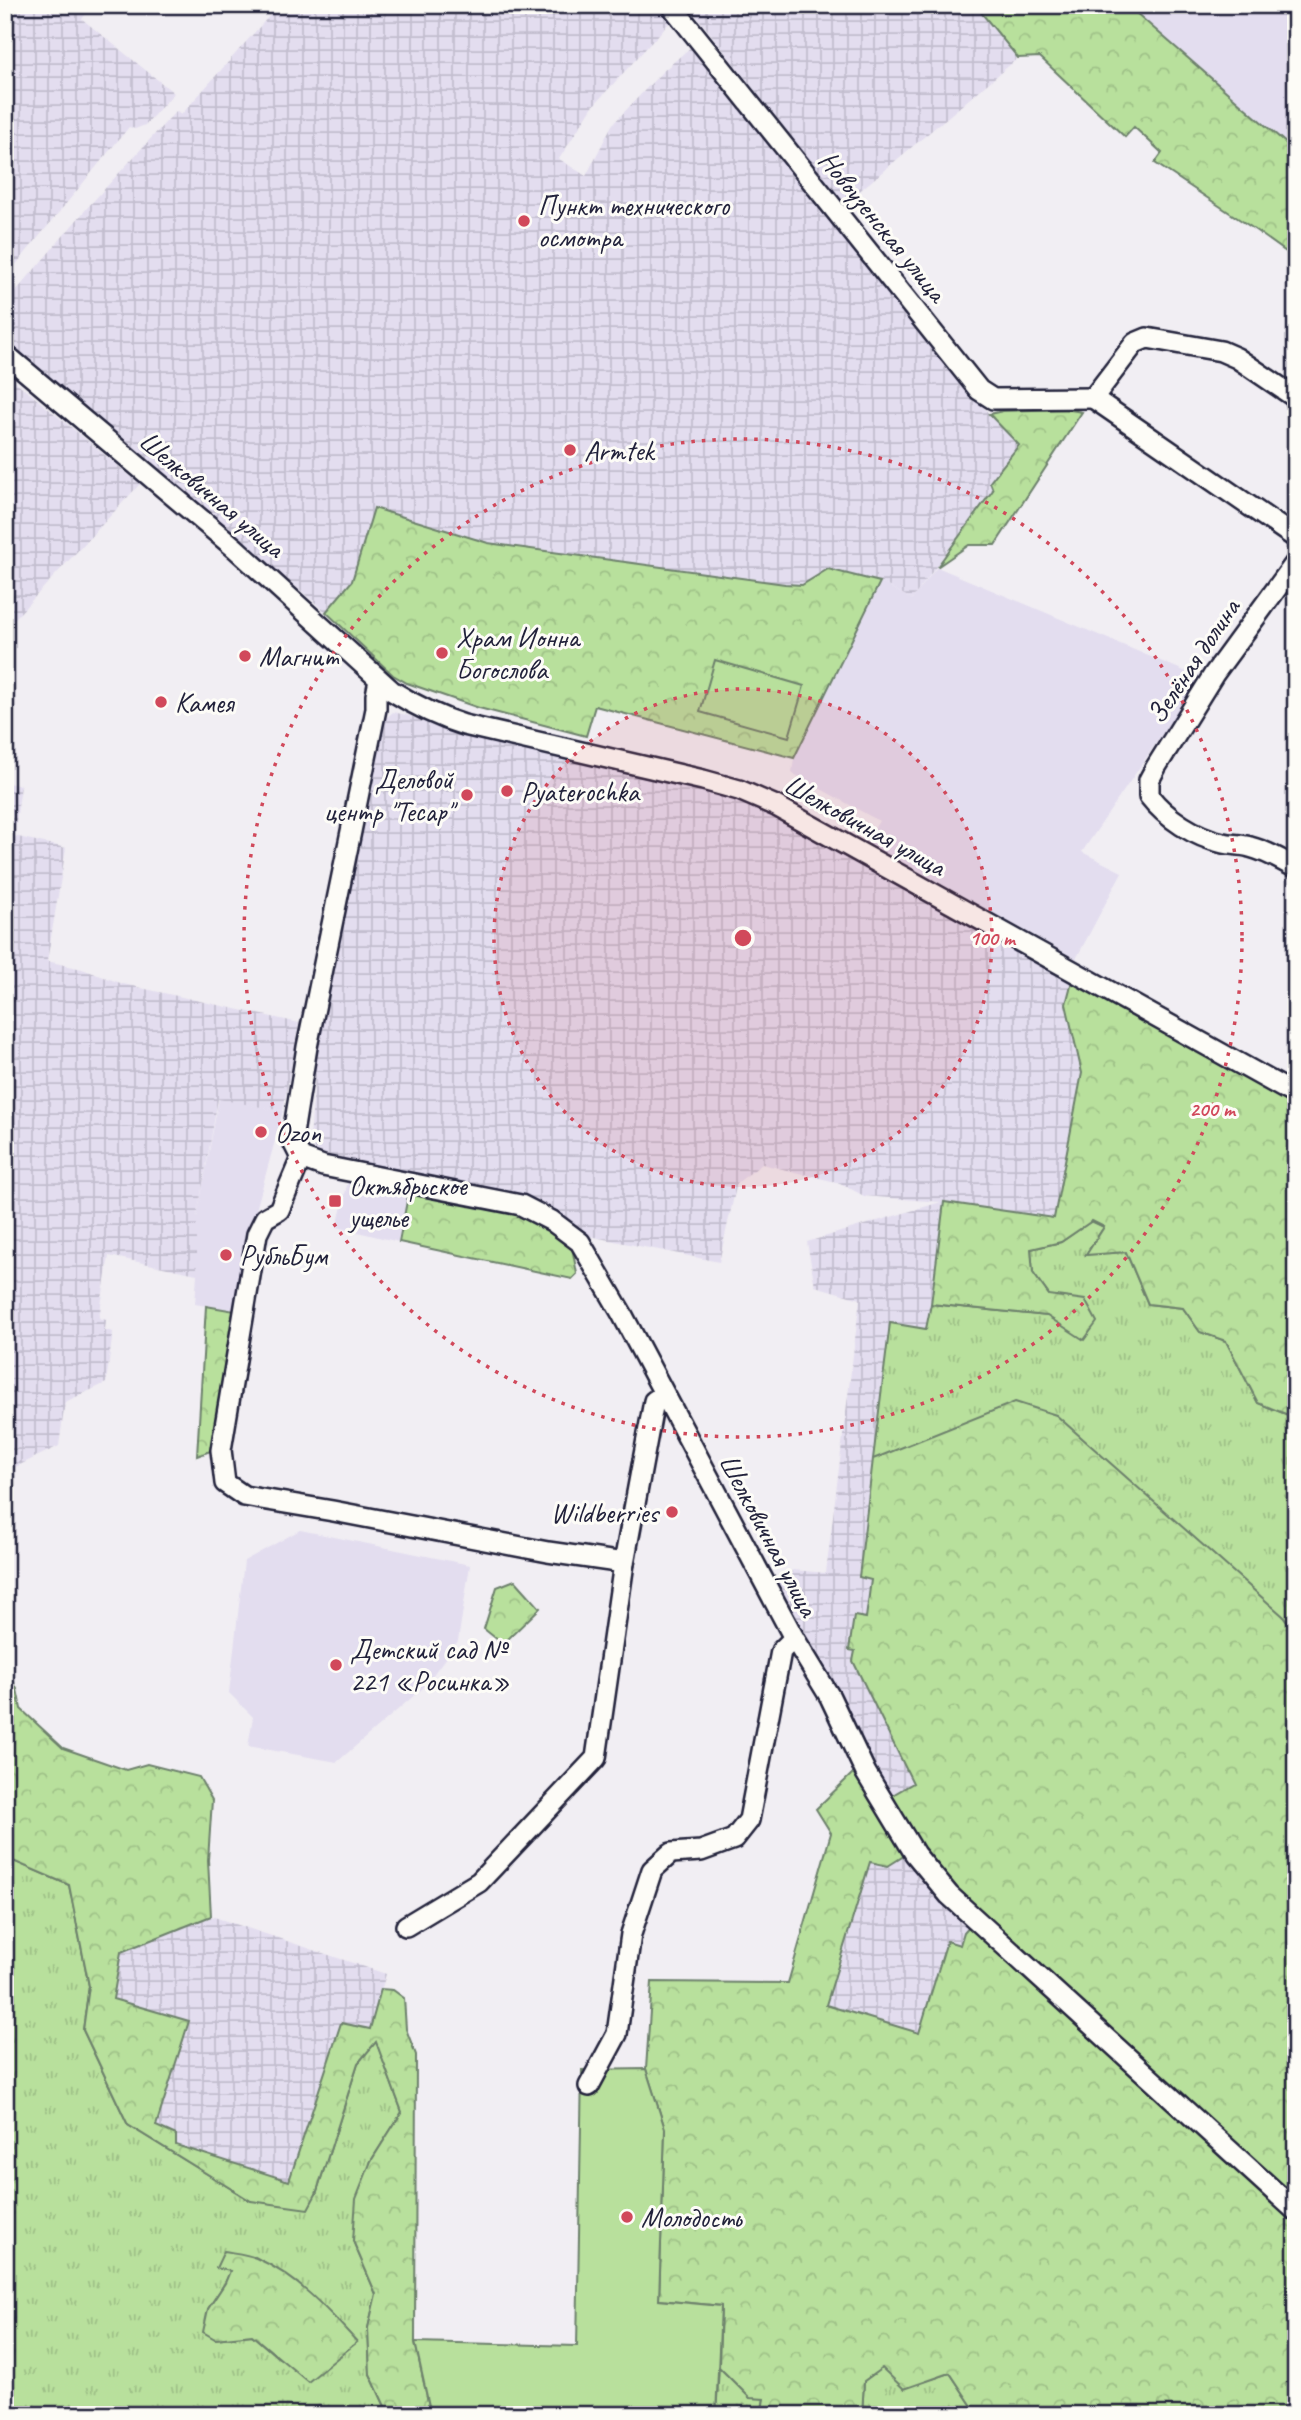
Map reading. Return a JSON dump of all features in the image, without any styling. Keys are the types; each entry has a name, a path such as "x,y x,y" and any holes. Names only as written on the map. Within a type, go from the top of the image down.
{"street":[{"name":"Новоузенская улица","path":"671,5 979,390 993,399 1093,398"},
{"path":"1296,398 1245,363 1221,351 1147,338 1136,343 1093,398 1296,538"},
{"name":"Шелковичная улица","path":"5,354 234,548 379,680 414,705 440,718 703,780 739,790 776,806 1296,1095"},
{"name":"Зелёная долина","path":"1296,562 1214,674 1149,780 1149,796 1160,810 1205,839 1247,845 1269,853 1296,868"},
{"path":"379,680 376,709 307,1047 294,1126 292,1140 301,1158 279,1210 265,1218 257,1234 221,1451 225,1483 244,1496 548,1552 624,1563"},
{"name":"Шелковичная улица","path":"301,1158 323,1166 521,1205 580,1242 622,1314 794,1639 781,1651 749,1820 733,1839 701,1851 671,1853 652,1870 631,1934 617,2034 589,2085"},
{"path":"406,1926 479,1882 596,1758 624,1563 654,1401 663,1395"},
{"path":"794,1639 830,1697 866,1773 915,1854 948,1895 1296,2211"}],"shaded area":[{"path":"5,5 93,5 82,19 174,93 145,125 135,129 129,127 5,278"},
{"path":"279,5 659,5 671,21 593,106 559,159 586,176 612,125 661,73 692,46 989,414 1019,445 990,481 993,490 912,599 880,582 828,569 802,585 785,584 487,543 374,508 352,582 326,612 5,340 5,304 88,207 176,111 181,115"},
{"path":"688,5 975,5 1018,58 844,204"},
{"path":"1127,5 1296,5 1296,152"},
{"path":"16,382 140,484 5,629 5,393"},
{"path":"937,567 1189,673 1197,683 1082,852 1122,872 1076,959 866,842 879,821 792,773 794,758 880,582 912,599"},
{"path":"393,712 461,736 701,789 772,814 1072,981 1066,1004 1082,1073 1054,1218 944,1202 927,1329 890,1324 859,1576 871,1580 866,1619 849,1650 855,1651 853,1662 913,1783 886,1798 775,1585 793,1570 826,1573 860,1299 815,1286 807,1242 941,1202 864,1196 840,1183 762,1164 737,1183 719,1262 584,1235 520,1198 320,1153 313,1148 310,1139 318,1037 383,721"},
{"path":"5,782 21,786 14,836 66,848 47,961 82,969 123,984 299,1023 283,1111 218,1099 197,1217 197,1274 109,1256 99,1318 106,1320 105,1330 113,1332 106,1383 65,1402 59,1446 5,1472"},
{"path":"219,1098 283,1111 250,1226 235,1311 195,1304 197,1217"},
{"path":"349,1177 409,1191 399,1242 337,1227"},
{"name":"Детский сад № 221 «Росинка»","path":"300,1530 470,1565 458,1641 423,1688 337,1762 248,1746 253,1717 229,1693 244,1561"},
{"path":"907,1854 971,1924 964,1932 960,1945 947,1942 919,2033 825,2005 870,1861"},
{"path":"211,1916 386,1974 370,2029 341,2023 289,2181 176,2145 156,2127 189,2022 113,1999 121,1952"}],"green space":[{"path":"975,5 1127,5 1296,152 1296,259 1155,163 1162,153 1134,127 1125,137 1040,57 1018,58"},
{"path":"1065,409 1082,412 995,545 969,545 937,567 993,490 990,482 1019,445 989,414"},
{"path":"374,508 488,543 785,584 802,585 828,569 880,582 794,758 595,706 586,736 479,708 407,683 393,675 326,612 352,581"},
{"path":"715,660 804,686 789,737 700,712"},
{"path":"1072,981 1296,1106 1296,1418 1258,1403 1226,1341 1200,1332 1183,1308 1148,1304 1126,1252 1086,1255 1104,1227 1092,1221 1061,1242 1031,1249 1033,1273 1049,1295 1085,1300 1097,1322 1084,1340 1047,1316 931,1304 944,1202 1054,1218 1082,1073 1066,1004"},
{"path":"409,1191 524,1216 548,1228 572,1247 577,1274 572,1279 399,1242"},
{"path":"1091,1221 1104,1227 1086,1254 1126,1252 1148,1304 1183,1308 1200,1332 1226,1341 1258,1403 1296,1418 1296,1632 1283,1616 873,1459 890,1323 926,1329 931,1304 1047,1316 1049,1295 1033,1273 1031,1249 1061,1242"},
{"path":"206,1306 235,1311 213,1450 197,1456"},
{"path":"1015,1402 1056,1415 1283,1616 1296,1632 1296,2415 978,2415 950,2373 904,2389 882,2368 864,2381 862,2415 761,2415 764,2399 750,2398 719,2367 721,2306 659,2300 665,2129 646,2069 652,1982 788,1983 831,1833 816,1809 856,1770 877,1804 913,1783 853,1661 855,1651 849,1650 854,1616 866,1618 871,1580 859,1577 873,1459","holes":["907,1854 971,1924 964,1932 960,1945 947,1941 919,2033 826,2005 870,1862 888,1866"]},
{"path":"515,1580 540,1608 503,1644 484,1629 497,1587"},
{"path":"5,1666 17,1689 21,1709 63,1748 126,1770 147,1764 199,1777 212,1800 208,1860 211,1916 121,1952 113,1999 189,2021 156,2126 176,2135 176,2145 289,2181 341,2023 370,2029 381,1989 393,1990 404,1998 406,2029 416,2055 415,2342 431,2415 389,2415 370,2374 368,2328 376,2294 353,2241 356,2199 371,2161 402,2112 376,2042 358,2063 316,2194 308,2209 251,2201 128,2125 83,2030 89,1986 69,1885 5,1855"},
{"path":"5,1855 69,1885 89,1986 83,2030 128,2125 251,2201 316,2194 358,2063 376,2041 402,2112 371,2161 353,2241 376,2294 368,2328 370,2374 389,2415 5,2415","holes":["255,2257 284,2274 309,2294 357,2342 313,2376 277,2357 252,2335 215,2339 208,2309 231,2271"]},
{"path":"646,2069 665,2129 659,2300 721,2306 716,2415 431,2415 415,2342 577,2346 582,2070"},
{"path":"224,2251 252,2257 285,2274 323,2306 357,2342 308,2382 252,2335 215,2339 203,2332 208,2309 230,2271 216,2268"},
{"path":"719,2367 750,2398 764,2398 761,2415 716,2415"},
{"path":"882,2367 904,2388 950,2373 978,2415 862,2415 864,2381"}],"place":[{"name":"Пункт технического осмотра","path":"524,221"},
{"name":"Armtek","path":"570,450"},
{"name":"Храм Ионна Богослова","path":"442,653"},
{"name":"Магнит","path":"245,656"},
{"name":"Камея","path":"161,702"},
{"name":"Pyaterochka","path":"507,791"},
{"name":"Деловой центр \"Тесар\"","path":"467,795"},
{"name":"Ozon","path":"261,1132"},
{"name":"Октябрьское ущелье","path":"335,1201"},
{"name":"РубльБум","path":"226,1255"},
{"name":"Wildberries","path":"672,1512"},
{"name":"Детский сад № 221 «Росинка»","path":"336,1665"},
{"name":"Молодость","path":"627,2217"}]}
